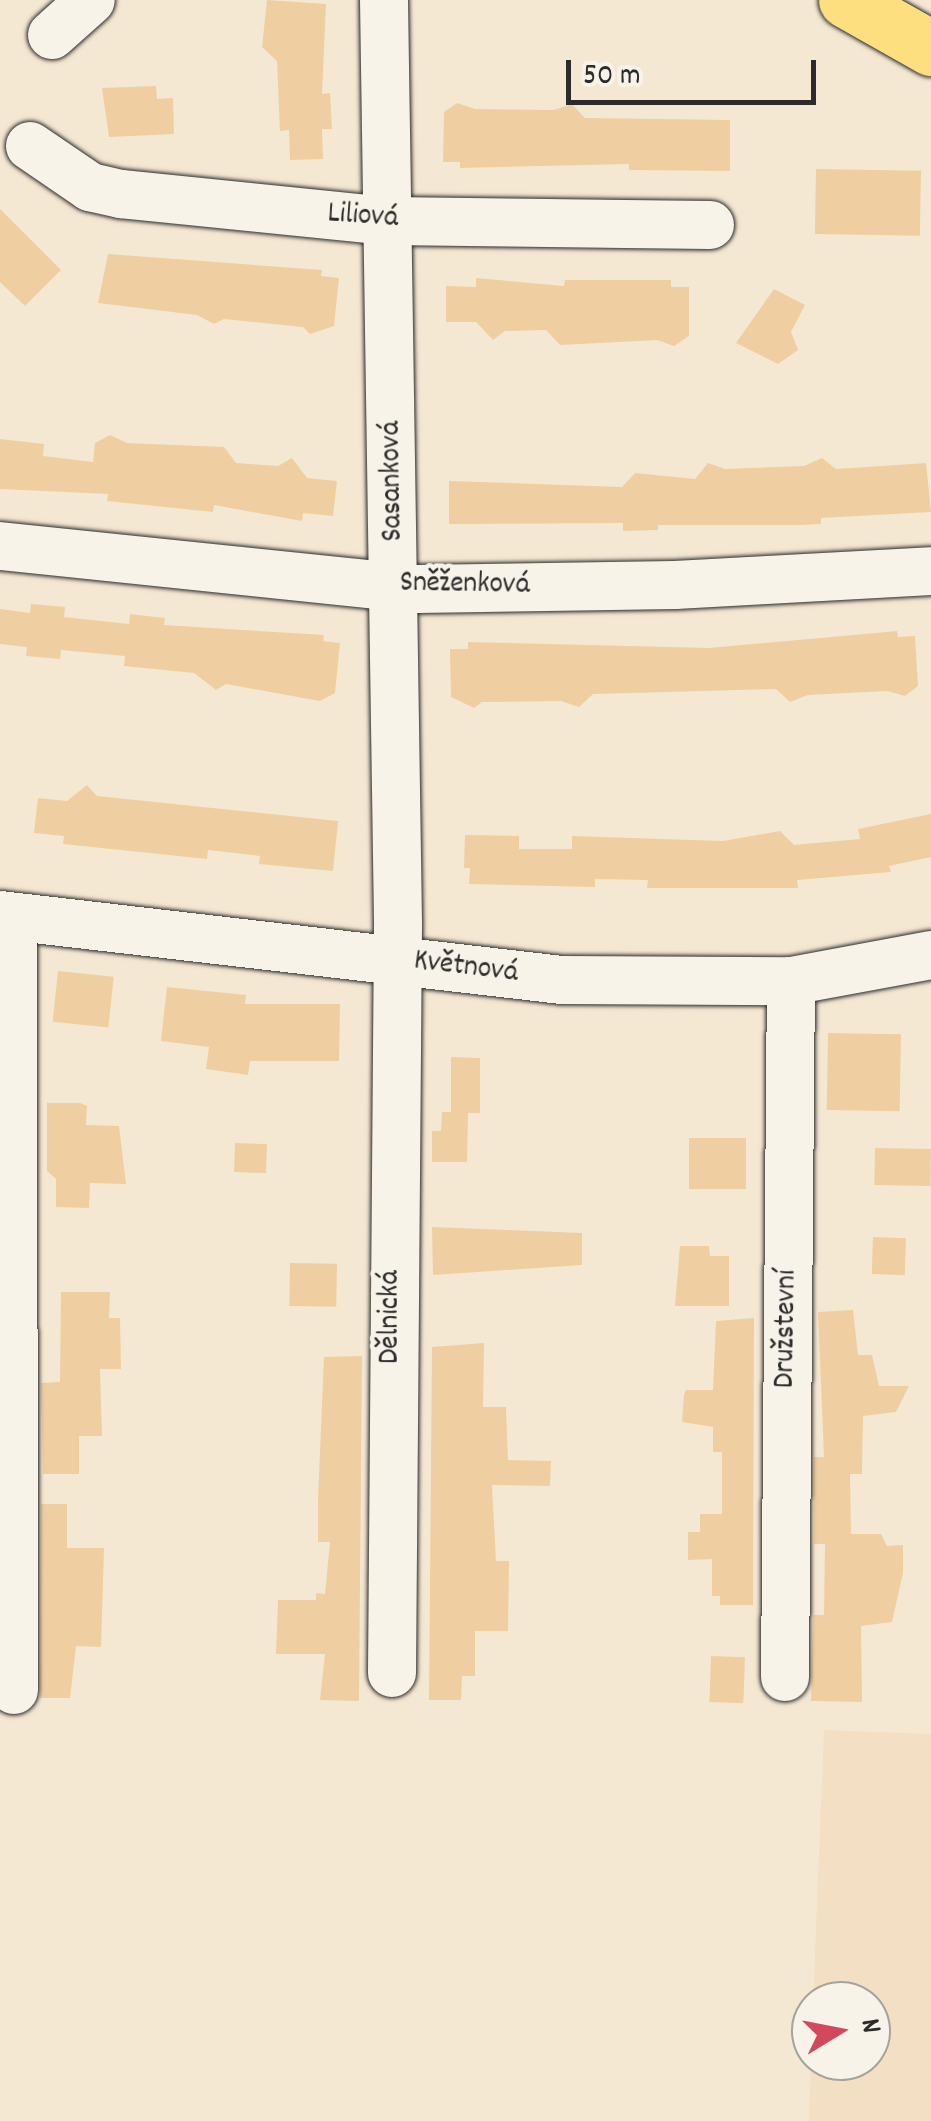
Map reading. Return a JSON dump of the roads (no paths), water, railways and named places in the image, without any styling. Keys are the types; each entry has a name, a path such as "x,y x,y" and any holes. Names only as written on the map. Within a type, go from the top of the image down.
{"main road":[{"path":"846,0 931,48"}],"street":[{"path":"52,35 91,0"},
{"name":"Sasanková","path":"384,0 395,585 396,961"},
{"name":"Liliová","path":"30,146 90,187 121,194 389,222 710,225"},
{"name":"Sněženková","path":"0,546 395,585 675,585 931,571"},
{"path":"7,916 14,1690"},
{"name":"Květnová","path":"7,916 582,981 791,982 931,955"},
{"name":"Dělnická","path":"392,1673 396,961"},
{"name":"Družstevní","path":"785,1677 791,982"}]}
